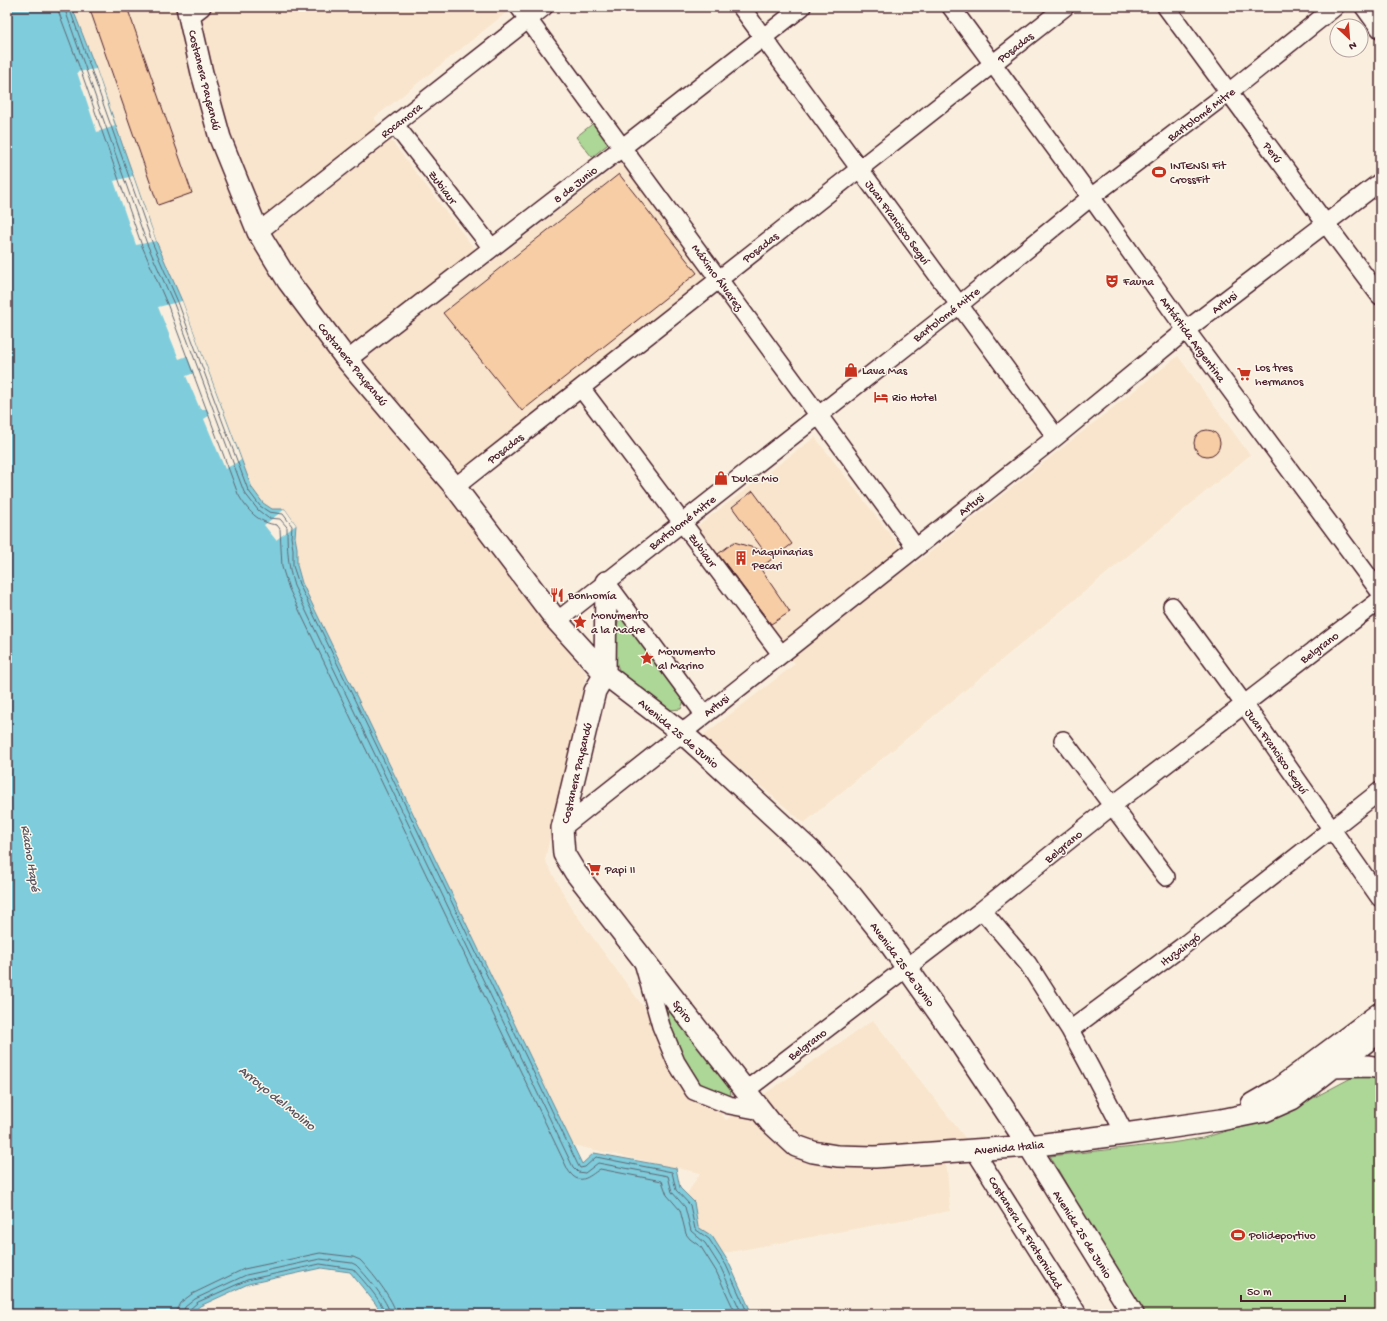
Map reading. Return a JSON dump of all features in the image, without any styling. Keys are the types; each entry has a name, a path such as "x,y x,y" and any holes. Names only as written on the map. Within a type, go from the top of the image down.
{"main road":[{"name":"Costanera Paysandú","path":"193,10 220,138 258,232 288,281 347,360 454,488 557,621 605,674"},
{"name":"Costanera Paysandú","path":"575,872 564,854 562,828 595,691 605,674 606,582"},
{"name":"Avenida 25 de Junio","path":"605,674 681,732 814,854 851,895 890,944 960,1043 1029,1146 1133,1314"},
{"name":"Spiro","path":"575,872 761,1111 770,1122 796,1146"},
{"name":"Avenida Italia","path":"796,1146 813,1152 837,1156 875,1157 1029,1146 1222,1120 1265,1111 1292,1099 1333,1067 1380,1018"},
{"path":"1222,1120 1278,1089 1380,1018"},
{"path":"1333,1067 1368,1066 1380,1068"}],"street":[{"name":"Rocamora","path":"258,232 395,126 524,13 544,7"},
{"name":"Juan Francisco Seguí","path":"741,7 1056,437"},
{"name":"8 de Junio","path":"347,360 802,7"},
{"name":"Antártida Argentina","path":"951,7 1091,197 1186,330 1380,592"},
{"name":"Posadas","path":"454,488 1066,7"},
{"name":"Perú","path":"1166,7 1380,296"},
{"name":"Bartolomé Mitre","path":"557,621 959,305 1091,197 1229,92 1335,7"},
{"path":"1364,7 1380,29"},
{"name":"Máximo Álvarez","path":"524,13 916,548"},
{"name":"Zubiaur","path":"395,126 492,248"},
{"name":"Artusi","path":"562,828 681,732 1056,437 1186,330 1380,182"},
{"name":"Zubiaur","path":"581,388 781,654"},
{"path":"606,582 704,714"},
{"name":"Belgrano","path":"745,1091 907,968 1113,805 1380,600"},
{"name":"Juan Francisco Seguí","path":"1172,606 1244,704 1380,898"},
{"path":"1063,740 1166,877"},
{"name":"Ituzaingó","path":"1070,1030 1183,946 1380,791"},
{"path":"982,910 1028,964 1070,1030 1125,1134"},
{"path":"642,959 661,1026 676,1062 694,1091 729,1105 761,1111"},
{"name":"Costanera La Fraternidad","path":"974,1150 1078,1314"}],"shaded area":[{"path":"72,7 512,8 374,118 487,265 622,162 708,277 441,489 586,673 545,860 572,909 726,1120 873,1020 966,1139 938,1142 947,1169 950,1211 671,1263 658,1240 700,1173 572,1145 302,583 297,565 297,548 295,537 296,525 285,509 272,509 263,503 252,488 182,301 156,241 96,69"},
{"path":"1178,356 1250,455 804,823 702,736 795,664 696,527 815,437 914,565"}],"green space":[{"path":"596,121 612,141 592,157 576,137"},
{"path":"620,611 685,698 681,709 670,710 621,674 612,653"},
{"path":"660,1000 730,1087 731,1096 700,1085 675,1051"},
{"name":"Polideportivo","path":"1380,1076 1380,1314 1142,1314 1050,1156 1171,1143 1203,1138 1283,1114 1353,1077"}],"water":[{"path":"7,7 72,7 96,69 156,241 182,301 252,488 263,503 272,509 285,509 296,525 295,537 297,548 297,565 302,583 582,1164 594,1153 676,1168 680,1188 694,1202 698,1227 712,1236 729,1263 752,1314 382,1314 350,1272 321,1268 248,1284 200,1306 190,1314 7,1314"}],"pier":[{"path":"96,69 115,126 97,132 77,72"},
{"path":"133,176 156,241 136,245 114,181"},
{"path":"182,301 241,460 225,469 204,419 210,415 207,409 200,409 186,376 194,373 187,356 179,359 158,307"},
{"path":"285,509 296,525 276,540 264,525"}],"building":[{"path":"89,7 127,7 192,193 158,205"},
{"path":"619,174 697,273 522,411 443,313"},
{"path":"1207,430 1216,434 1220,443 1216,452 1207,456 1198,452 1194,443 1198,434"},
{"name":"Maquinarias Pecari","path":"753,491 792,544 760,568 790,612 771,624 718,554 734,542 764,551 732,507"}],"place":[{"name":"INTENSI Fit CrossFit","path":"1159,172"},
{"name":"Fauna","path":"1112,281"},
{"name":"Lava Mas","path":"851,370"},
{"name":"Los tres hermanos","path":"1244,374"},
{"name":"Rio Hotel","path":"881,397"},
{"name":"Dulce Mio","path":"721,478"},
{"name":"Maquinarias Pecari","path":"741,558"},
{"name":"Bonhomía","path":"557,595"},
{"name":"Monumento a la Madre","path":"580,622"},
{"name":"Monumento al Marino","path":"647,658"},
{"name":"Papi II","path":"594,869"},
{"name":"Polideportivo","path":"1238,1235"}],"water label":[{"name":"Riacho Itapé","path":"32,858"},
{"name":"Arroyo del Molino","path":"278,1097"}]}
